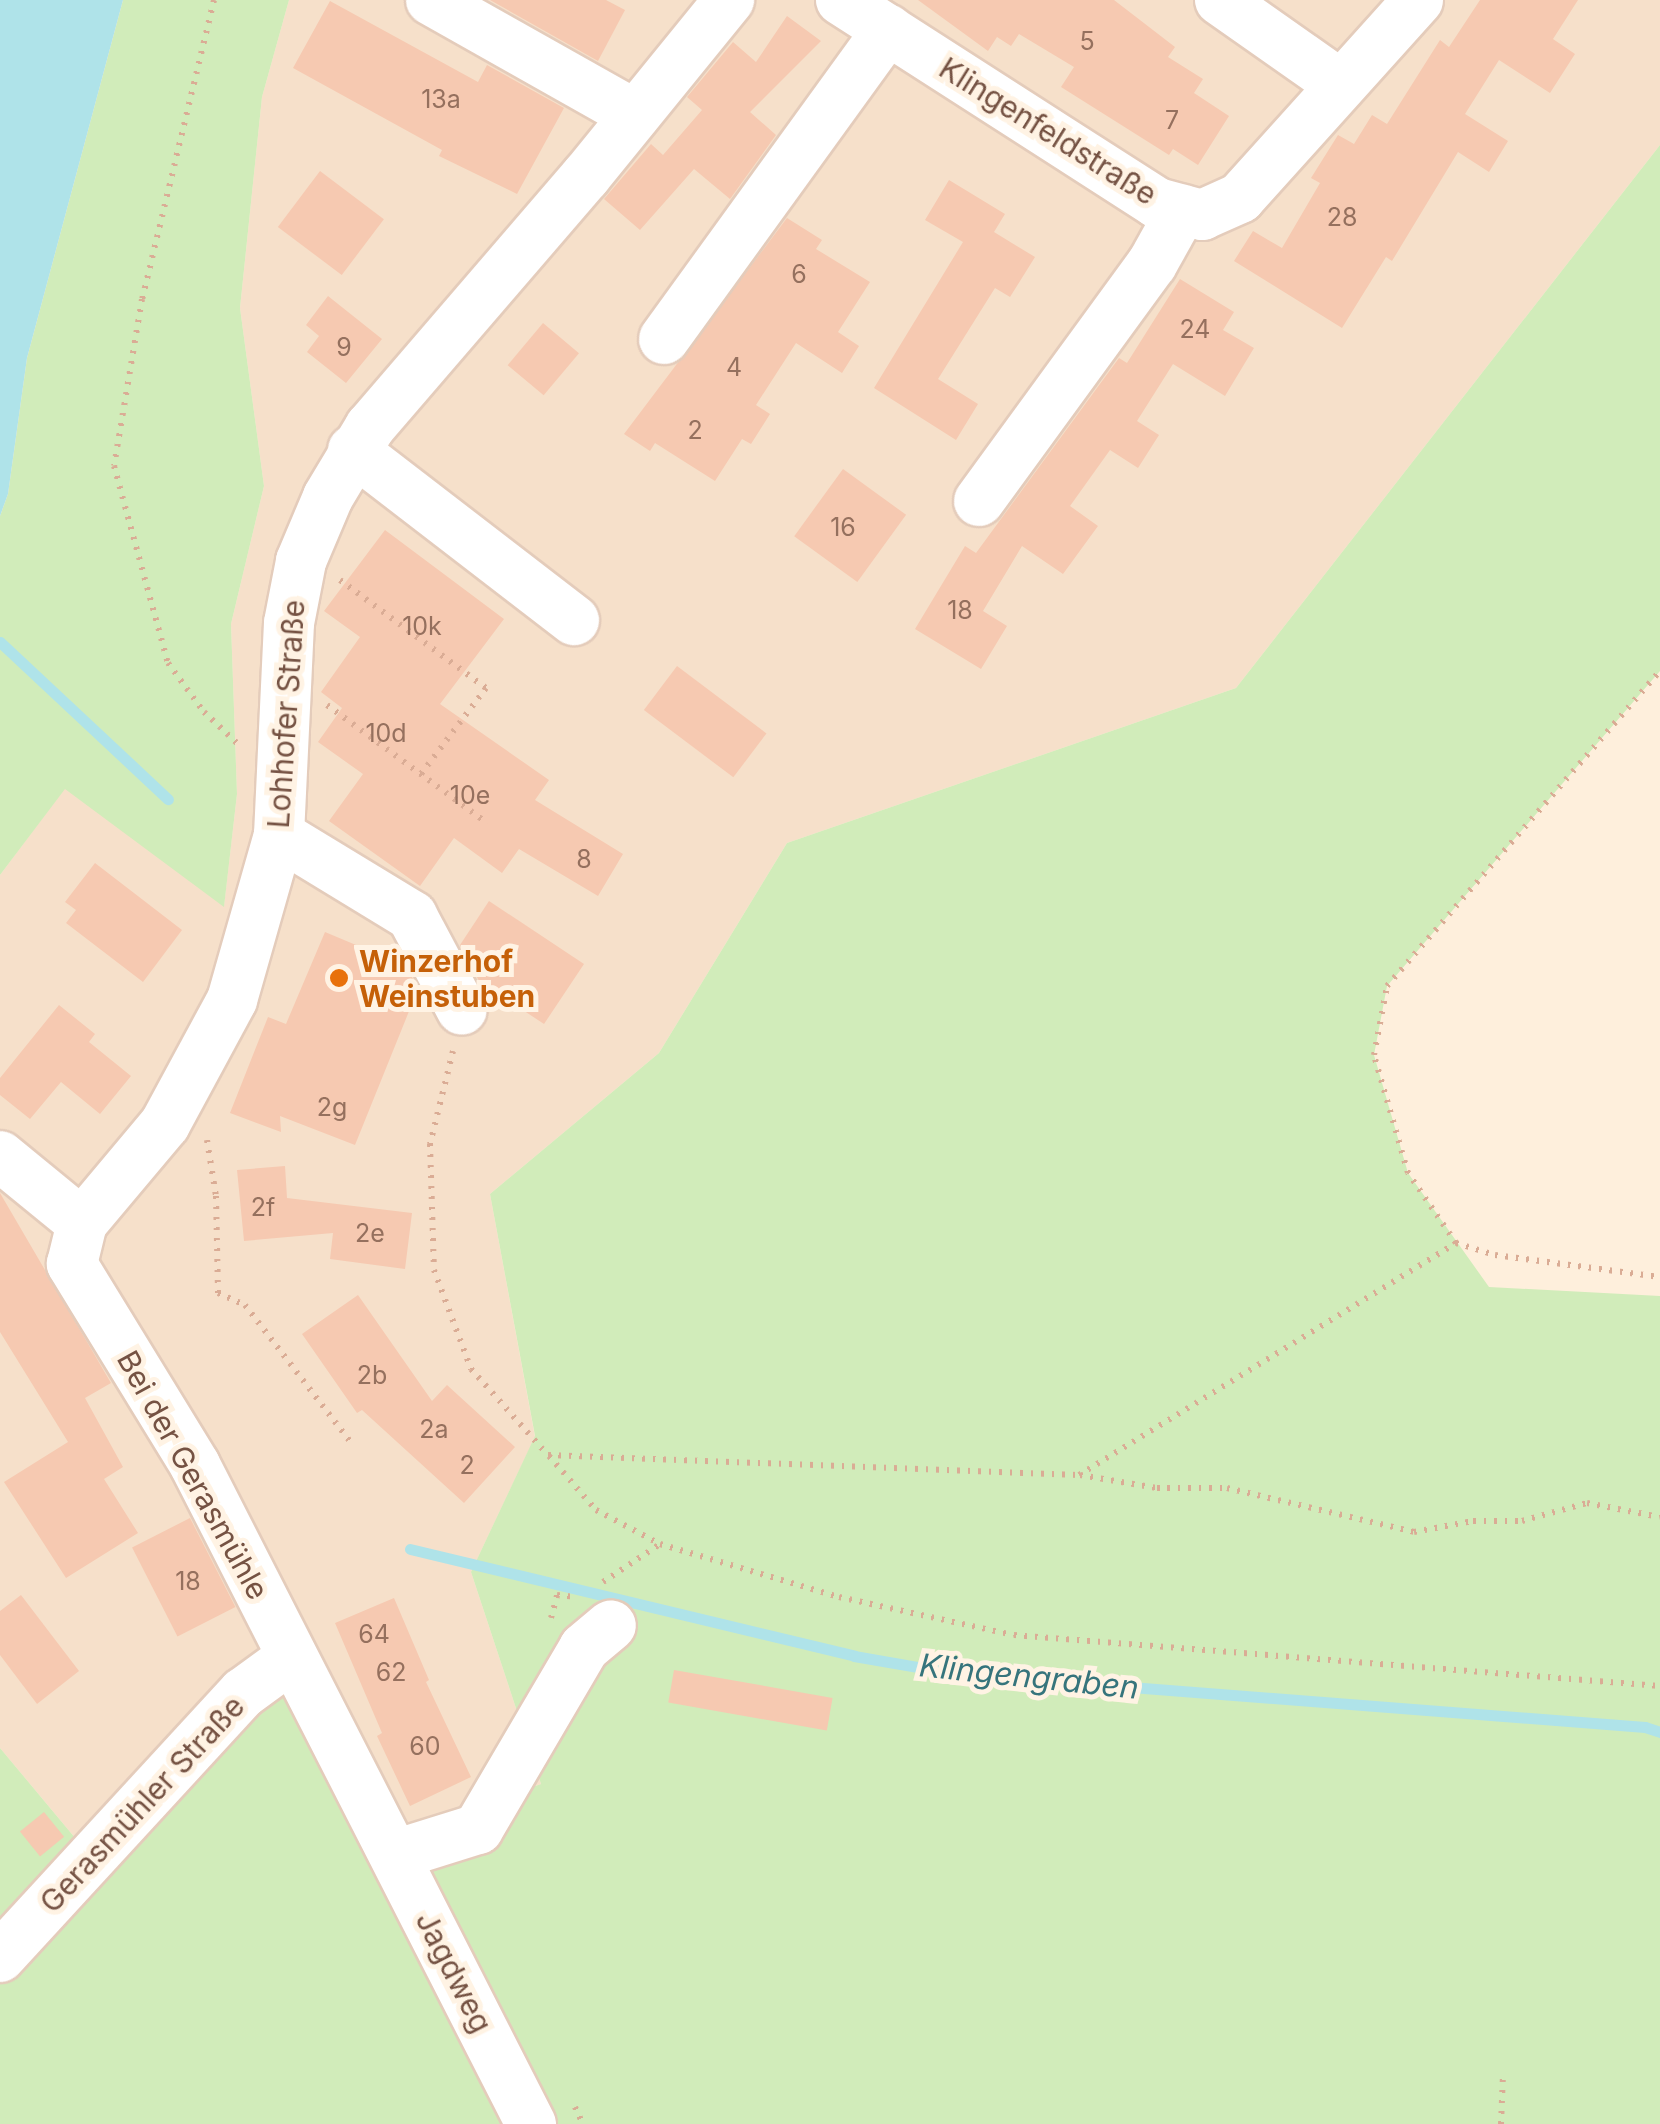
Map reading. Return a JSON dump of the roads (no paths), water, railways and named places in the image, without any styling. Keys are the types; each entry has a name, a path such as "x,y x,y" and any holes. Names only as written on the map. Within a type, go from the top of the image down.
{"street":[{"path":"431,0 635,115"},
{"name":"Lohhofer Straße","path":"82,1223 173,1108 232,1000 281,811 289,623 301,561 353,450 728,0"},
{"name":"Klingenfeldstraße","path":"841,0 1157,203 1202,215 1240,198 1418,0"},
{"path":"1220,0 1342,85"},
{"path":"664,339 888,30"},
{"path":"978,502 1152,264 1182,210"},
{"path":"353,450 574,620"},
{"path":"281,811 412,916 462,1010"},
{"path":"0,1156 82,1223"},
{"name":"Bei der Gerasmühle","path":"82,1223 72,1264 194,1465 290,1658 386,1837"},
{"path":"386,1837 478,1829 584,1648 600,1608"},
{"name":"Gerasmühler Straße","path":"0,1957 242,1693 290,1658"},
{"name":"Jagdweg","path":"386,1837 531,2124"}],"water":[{"path":"0,0 123,0 27,358 8,494 0,516"}],"waterway":[{"path":"0,642 168,799"},
{"name":"Klingengraben","path":"410,1549 854,1656 952,1673 1645,1727 1660,1732"}],"place":[{"name":"Winzerhof Weinstuben","path":"339,978"}]}
